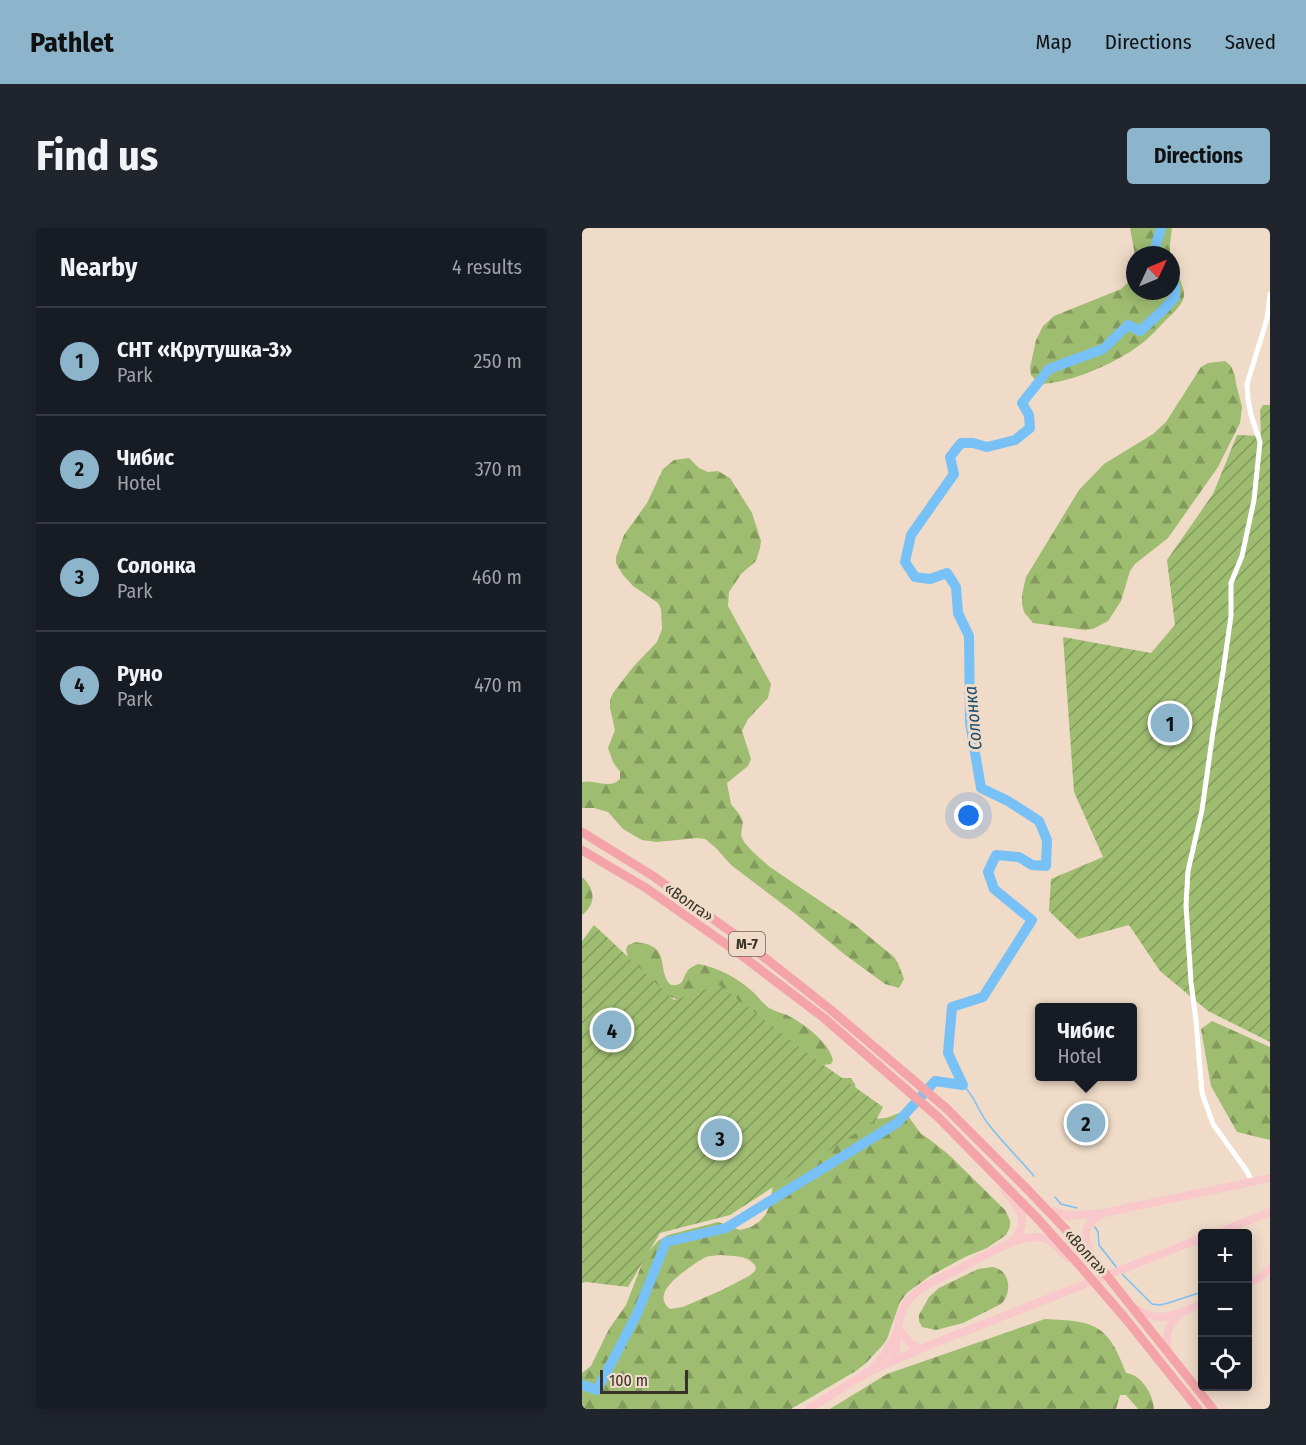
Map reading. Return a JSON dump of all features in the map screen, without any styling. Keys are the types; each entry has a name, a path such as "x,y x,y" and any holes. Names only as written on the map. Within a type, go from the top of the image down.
{"highway":[{"name":"«Волга»","path":"582,832 653,876 741,939 831,1010 946,1108 1091,1254 1213,1409"},
{"name":"«Волга»","path":"582,850 646,888 733,949 824,1018 938,1117 1037,1218 1081,1267 1198,1409"}],"main road":[{"path":"995,1176 1019,1208 1022,1218 1019,1234 1009,1243"},
{"path":"1054,1210 1068,1216 1081,1216 1270,1178"},
{"path":"1028,1190 1044,1200 1054,1210 1091,1254"},
{"path":"1091,1254 1085,1239 1088,1228 1094,1219 1104,1212"},
{"path":"1226,1229 1270,1212"},
{"path":"1259,1217 1270,1219"},
{"path":"894,1360 901,1317 906,1304 918,1291 1009,1243 1031,1237 1046,1239 1081,1267"},
{"path":"809,1409 868,1372 894,1360 1198,1240"},
{"path":"1250,1283 1262,1277 1270,1268"},
{"path":"1131,1306 1144,1314 1161,1317 1198,1306"},
{"path":"1167,1351 1169,1327 1182,1312"},
{"path":"898,1329 910,1343 920,1349"},
{"path":"868,1372 885,1354 898,1329"}],"street":[{"path":"1252,1182 1213,1124 1202,1093 1186,905 1188,871 1202,810 1231,616 1231,583 1242,556 1254,500 1260,442 1249,406 1247,384 1267,319 1270,294"}],"green space":[{"path":"1130,228 1172,228 1170,246 1133,246"},
{"path":"1180,280 1184,296 1176,310 1135,349 1080,376 1039,384 1031,375 1030,368 1036,340 1043,326 1054,316 1121,289 1126,284 1126,300 1180,300"},
{"path":"1225,361 1231,366 1235,376 1242,407 1240,423 1218,467 1168,538 1135,564 1130,571 1121,601 1108,621 1093,629 1085,630 1033,623 1024,612 1022,604 1026,577 1079,490 1104,464 1153,434 1166,422 1201,367 1208,363"},
{"path":"1263,405 1270,405 1270,1042 1208,1011 1160,971 1129,925 1078,939 1049,911 1051,879 1103,857 1074,792 1063,637 1151,653 1175,625 1167,560 1213,494 1237,435 1261,436 1260,410"},
{"path":"689,458 699,468 708,472 718,471 730,478 752,513 761,541 756,561 741,574 729,592 728,606 771,684 768,698 748,719 742,731 751,759 748,766 727,783 731,804 743,822 741,835 753,852 770,867 854,924 894,957 904,979 899,988 885,984 844,954 731,865 705,839 657,842 642,840 623,829 608,812 594,808 582,808 582,782 611,784 620,779 620,772 608,748 615,730 610,700 633,667 657,642 662,629 661,609 658,603 633,586 623,575 616,563 616,557 624,535 647,503 663,469 674,460"},
{"path":"582,877 590,886 592,901 582,915"},
{"path":"594,925 674,1000 719,985 811,1056 883,1107 876,1120 730,1215 660,1233 628,1287 582,1283 582,941"},
{"path":"636,942 655,948 661,956 665,977 671,985 681,983 689,969 698,964 720,970 734,978 752,991 769,1008 793,1018 808,1028 831,1053 833,1060 831,1064 824,1065 669,996 628,957 626,950 628,945"},
{"path":"1212,1021 1270,1047 1270,1140 1237,1132 1211,1086 1201,1029"},
{"path":"843,1078 851,1078 856,1092 875,1119 906,1113 921,1134 948,1154 1005,1210 1010,1220 1010,1227 1006,1235 987,1248 930,1276 908,1292 900,1302 887,1339 866,1363 791,1409 582,1409 582,1373 591,1366 609,1329 626,1305 645,1256 658,1241 668,1235 718,1222 740,1230 760,1221 766,1214 770,1203 775,1173 832,1089","holes":["717,1255 749,1260 756,1267 755,1271 722,1290 683,1307 670,1309 664,1297 670,1284 696,1263 706,1257"]},
{"path":"992,1267 1003,1272 1008,1282 1007,1294 1001,1304 963,1323 936,1330 922,1327 919,1315 929,1297 939,1288 978,1269"},
{"path":"1045,1319 1076,1321 1098,1328 1113,1344 1126,1373 1137,1377 1146,1386 1154,1409 1138,1409 1126,1395 1120,1395 1116,1409 830,1409 887,1374"}],"waterway":[{"name":"Солонка","path":"1156,246 1161,228"},
{"name":"Солонка","path":"582,1385 597,1390 637,1314 666,1242 726,1228 897,1123 935,1081 963,1085 948,1053 952,1007 983,997 1032,920 994,889 988,872 996,855 1019,857 1032,865 1046,866 1047,840 1039,821 1008,801 981,788 970,723 969,636 958,613 956,587 947,573 930,579 915,577 905,562 911,535 954,474 950,457 961,443 973,443 987,447 1015,440 1030,428 1029,415 1022,403 1049,369 1103,349 1128,325 1140,331 1172,300"},
{"path":"963,1085 971,1094 989,1125 1034,1176"},
{"path":"1055,1197 1061,1204 1077,1208"},
{"path":"1095,1227 1098,1232 1099,1245 1117,1268"},
{"path":"1122,1274 1152,1304 1160,1305 1198,1293"}],"place":[{"name":"СНТ «Крутушка-3»","path":"1170,723"},
{"name":"Руно","path":"612,1030"},
{"name":"Чибис","path":"1086,1123"},
{"name":"Солонка","path":"720,1138"}]}
